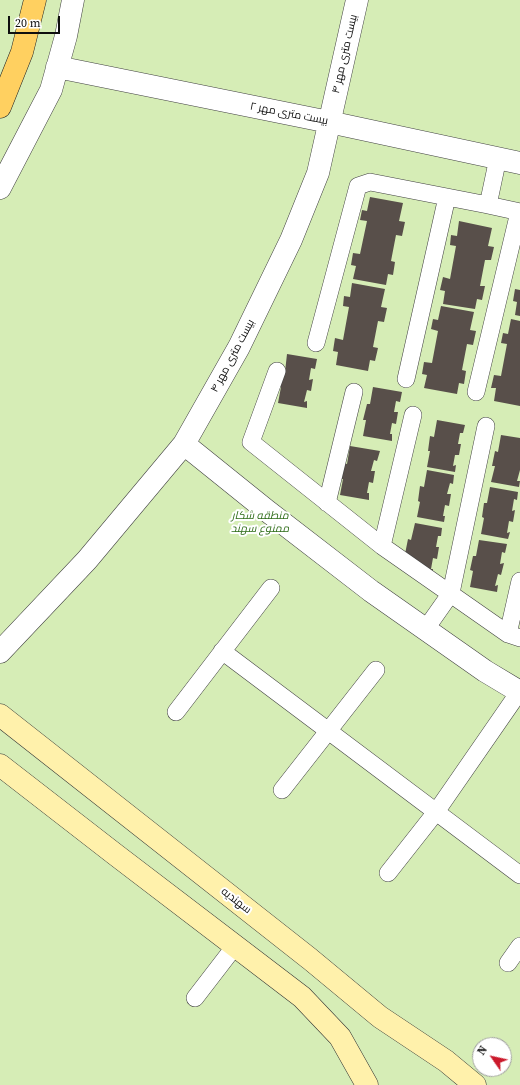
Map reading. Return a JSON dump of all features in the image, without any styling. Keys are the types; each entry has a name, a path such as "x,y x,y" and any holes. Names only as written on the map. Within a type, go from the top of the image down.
{"main road":[{"path":"0,107 22,52 35,0"},
{"name":"سهندیه","path":"0,715 310,959 380,1017 446,1061 474,1085"},
{"path":"0,765 302,997 340,1036 367,1085"}],"street":[{"path":"0,188 51,90 66,36 73,0"},
{"name":"بیست متری مهر ۴","path":"0,652 87,560 184,444 239,347 291,240 318,173 357,0"},
{"name":"بیست متری مهر ۲","path":"57,67 329,122 520,163"},
{"path":"488,205 498,158"},
{"path":"316,343 358,186 370,182 520,212 476,392"},
{"path":"406,379 447,197"},
{"path":"277,371 250,442 382,546 514,636 520,582"},
{"path":"327,503 354,392"},
{"path":"382,546 413,415"},
{"path":"425,630 451,593 486,426"},
{"path":"184,444 266,510 371,591 485,672 519,692 436,812 388,873"},
{"path":"176,712 270,588"},
{"path":"222,651 520,875"},
{"path":"282,790 376,670"},
{"path":"195,998 234,946"},
{"path":"508,963 520,946"}],"green space":[{"name":"منطقه شکار ممنوع سهند","path":"0,0 520,0 520,1085 0,1085"}],"building":[{"path":"370,197 403,203 399,221 405,222 402,236 396,235 391,261 395,262 393,275 388,274 386,285 353,279 356,266 351,265 353,253 360,254 367,221 360,220 362,210 367,211"},
{"path":"459,221 492,228 488,246 494,247 491,260 485,260 480,286 485,286 482,300 477,299 475,309 443,304 445,291 440,290 443,277 450,279 456,246 450,245 451,235 457,236"},
{"path":"352,283 385,289 381,307 387,308 384,322 378,321 373,347 378,348 375,361 370,360 368,371 336,365 338,352 333,351 335,338 343,340 349,307 343,306 344,296 350,297"},
{"path":"515,289 520,290 520,316 515,315 517,302 513,301"},
{"path":"441,306 474,312 470,330 476,331 473,345 467,344 462,370 466,371 464,384 459,383 457,394 424,388 427,375 422,374 424,362 432,363 438,331 431,329 433,319 438,320"},
{"path":"511,319 520,321 520,406 494,401 496,388 491,388 494,375 501,376 507,344 501,343 503,333 508,334"},
{"path":"287,354 317,359 315,369 311,368 309,380 313,379 311,391 307,390 304,402 307,401 307,408 278,403 281,387 278,387 285,372"},
{"path":"373,387 402,392 400,402 396,401 394,412 398,412 396,424 392,423 390,434 392,434 392,441 363,436 366,420 363,420 367,404 370,404"},
{"path":"437,420 465,425 463,433 460,433 458,444 461,444 459,455 455,455 453,466 456,465 455,472 427,467 430,451 428,451 430,436 434,437"},
{"path":"501,435 520,438 520,470 517,481 520,481 519,487 491,482 495,466 492,466 495,451 498,452"},
{"path":"350,446 380,451 377,461 374,460 371,471 375,471 373,483 369,482 367,493 369,493 369,500 340,495 344,463 347,464"},
{"path":"427,470 454,475 453,484 450,483 447,494 451,494 449,506 445,505 443,516 445,516 444,522 417,517 420,502 418,501 420,486 424,487"},
{"path":"490,487 518,492 517,500 514,499 512,511 515,510 513,522 509,521 507,533 510,532 508,539 481,534 484,518 482,517 484,503 487,503"},
{"path":"415,523 442,528 441,536 438,536 436,547 439,547 437,559 433,558 431,569 433,569 432,575 405,554 408,539 411,540"},
{"path":"479,540 507,544 505,553 502,552 500,564 504,563 501,575 498,574 495,586 498,585 497,592 470,587 473,571 470,570 473,556 476,556"}]}
